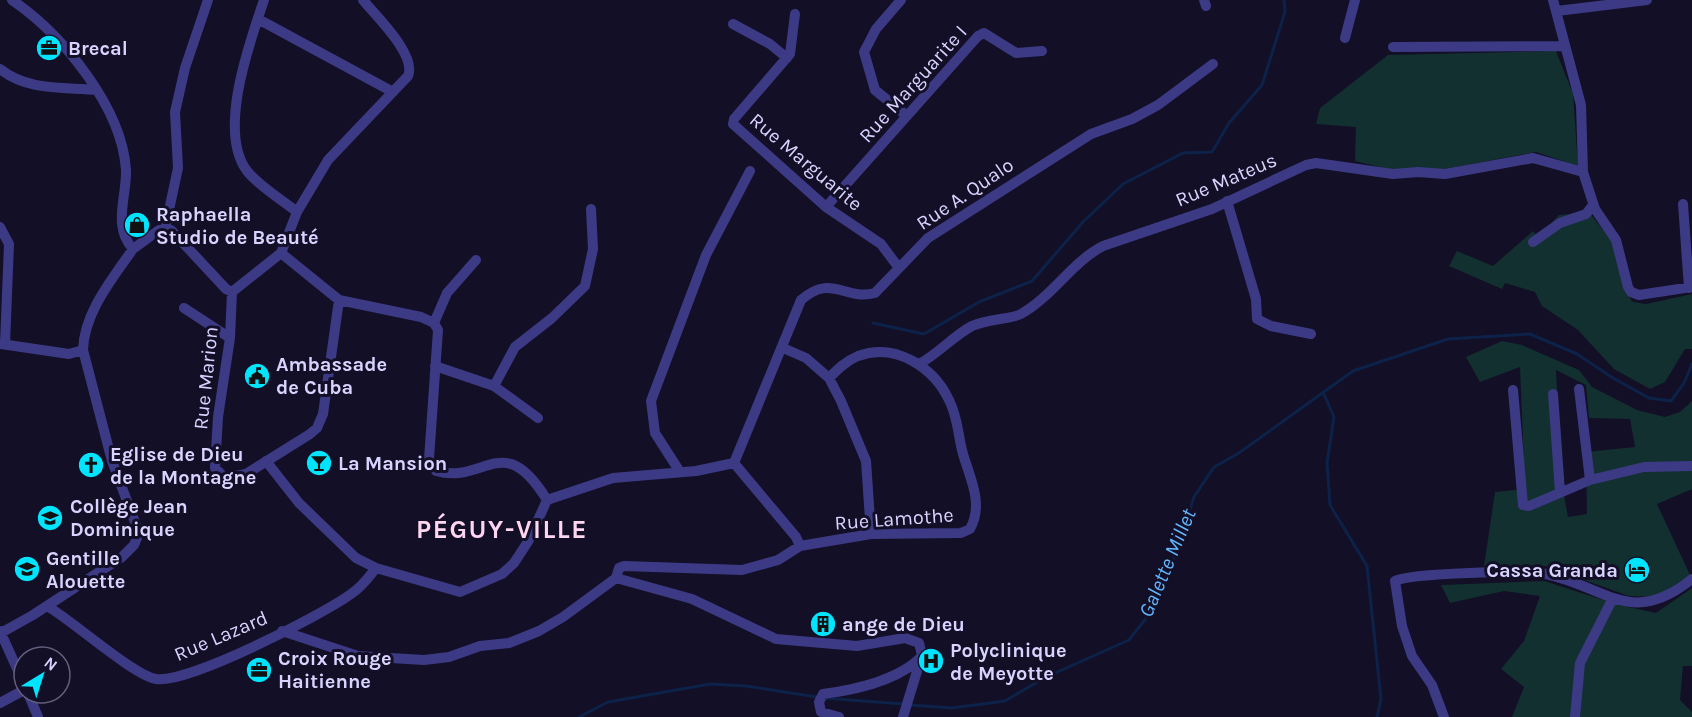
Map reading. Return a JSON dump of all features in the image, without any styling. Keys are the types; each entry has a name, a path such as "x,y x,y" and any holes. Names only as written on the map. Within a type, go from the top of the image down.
{"street":[{"path":"12,0 30,12 65,48 97,90 113,118 126,169 122,226 126,242 133,249"},
{"path":"165,229 177,168 176,112 185,68 208,0"},
{"path":"264,0 239,76 236,110 239,155 252,177 297,212"},
{"path":"12,657 1,632 47,606 122,557 134,545 139,533 112,460 83,350 83,332 94,310 133,249 159,230 165,229 177,235 226,289 232,292 281,254 297,212 328,160 408,76 409,62 405,51 363,0"},
{"path":"901,0 876,29 864,52 875,90 907,116"},
{"path":"1345,38 1355,0"},
{"path":"1647,0 1555,5 1563,46 1581,105 1583,172 1593,205 1616,240 1631,292 1639,295 1690,288 1683,204"},
{"name":"Rue Marguarite","path":"795,14 792,48 787,58 734,119 733,124 826,207 882,244 899,268"},
{"path":"258,19 393,92"},
{"path":"733,24 770,44 787,58"},
{"name":"Rue Marguarite I","path":"826,207 978,36 984,33 1016,53 1042,51"},
{"path":"1393,47 1563,46"},
{"name":"Rue A. Qualo","path":"734,463 801,300 811,291 829,286 866,296 875,293 928,238 963,214 1091,134 1132,119 1158,105 1213,64"},
{"path":"0,69 13,79 25,84 97,90"},
{"name":"Rue Mateus","path":"919,364 932,357 971,327 997,317 1019,315 1058,284 1089,253 1103,246 1212,209 1316,163 1393,174 1418,172 1445,174 1533,158 1583,172"},
{"path":"680,472 655,433 651,401 706,255 750,171"},
{"path":"1227,201 1256,298 1257,319 1271,326 1311,334"},
{"path":"1533,242 1560,223 1586,214 1593,205"},
{"path":"494,386 515,347 552,318 585,286 592,249 591,209"},
{"path":"0,227 9,244 3,344 69,354 83,350"},
{"path":"281,254 339,300 421,317 434,323 438,330 429,459 436,471 455,474 489,464 508,462 523,471 547,500"},
{"path":"434,323 447,293 476,260"},
{"name":"Rue Marion","path":"232,292 230,338 218,417 214,468 225,478 246,474 310,434 320,422 339,300"},
{"path":"184,308 230,338"},
{"path":"783,348 806,358 829,378 856,434 866,461 871,534"},
{"path":"829,378 845,363 868,353 893,354 919,364"},
{"name":"Rue Lamothe","path":"282,631 358,656 424,660 449,657 480,646 509,643 539,631 563,618 616,578 619,568 624,566 742,570 778,560 800,546 871,534 961,533 970,529 974,522 976,500 959,439 955,415 940,383 919,364"},
{"path":"435,366 494,386 538,418"},
{"path":"1579,389 1590,480"},
{"path":"1513,390 1521,502 1529,506 1590,480 1644,467 1692,466"},
{"path":"1553,394 1560,492"},
{"path":"266,462 299,503 356,558 376,568 460,592 502,574 514,563 529,540 547,500 613,478 680,472 734,463 796,537 800,546"},
{"name":"Rue Lazard","path":"47,606 83,629 141,674 158,679 187,673 230,656 282,631 350,595 362,586 376,568"},
{"path":"1444,717 1432,685 1412,656 1402,626 1395,581 1404,577 1430,574 1546,574 1613,598 1641,603 1664,600 1692,579"},
{"path":"616,578 692,599 776,639 857,646 909,638 919,643 922,655 903,717"},
{"path":"1575,717 1580,663 1613,598"},
{"path":"839,717 820,712 819,702 823,694 862,688 915,664 922,655"}],"green space":[{"path":"1556,51 1573,94 1578,166 1536,152 1434,171 1392,170 1355,161 1356,127 1316,124 1320,108 1388,55"},
{"path":"1589,212 1613,243 1624,290 1633,302 1646,304 1692,294 1692,349 1685,349 1665,382 1650,389 1614,369 1578,330 1542,306 1535,292 1505,283 1502,289 1449,266 1457,251 1493,266 1533,231 1538,237 1559,215"},
{"path":"1502,341 1522,345 1579,370 1592,387 1637,410 1665,417 1680,412 1692,401 1692,489 1657,504 1690,575 1656,597 1629,596 1545,566 1484,566 1495,492 1525,489 1520,367 1480,382 1466,357","holes":["1556,370 1586,385 1589,418 1630,419 1635,447 1586,452 1587,514 1568,517 1562,484"]},
{"path":"1544,581 1619,605 1656,613 1692,588 1692,666 1683,666 1680,700 1692,712 1692,717 1512,717 1524,687 1501,669 1524,641 1540,596 1504,591 1450,603 1441,585"}],"waterway":[{"path":"873,323 924,334 979,302 1032,281 1083,222 1123,184 1183,153 1212,152 1229,123 1262,85 1285,12 1284,0"},
{"name":"Galette Millet","path":"910,705 952,708 1005,701 1044,678 1129,640 1151,612 1173,561 1194,497 1214,467 1239,453 1353,371 1448,339 1530,334 1577,354 1649,398 1671,401 1684,383 1692,364"},
{"path":"1323,392 1334,417 1327,463 1330,505 1367,566 1381,699 1377,717"},
{"name":"Galette Millet","path":"579,717 608,702 710,684 746,686 817,697"},
{"name":"Galette Millet","path":"823,698 904,704"}],"place":[{"name":"Brecal","path":"49,48"},
{"name":"Raphaella Studio de Beauté","path":"137,225"},
{"name":"Ambassade de Cuba","path":"257,376"},
{"name":"La Mansion","path":"319,463"},
{"name":"Eglise de Dieu de la Montagne","path":"91,465"},
{"name":"Collège Jean Dominique","path":"50,518"},
{"name":"Gentille Alouette","path":"27,569"},
{"name":"Cassa Granda","path":"1637,570"},
{"name":"ange de Dieu","path":"823,624"},
{"name":"Polyclinique de Meyotte","path":"931,661"},
{"name":"Croix Rouge Haitienne","path":"259,670"}],"district":[{"name":"PÉGUY-VILLE","path":"502,529"}]}
